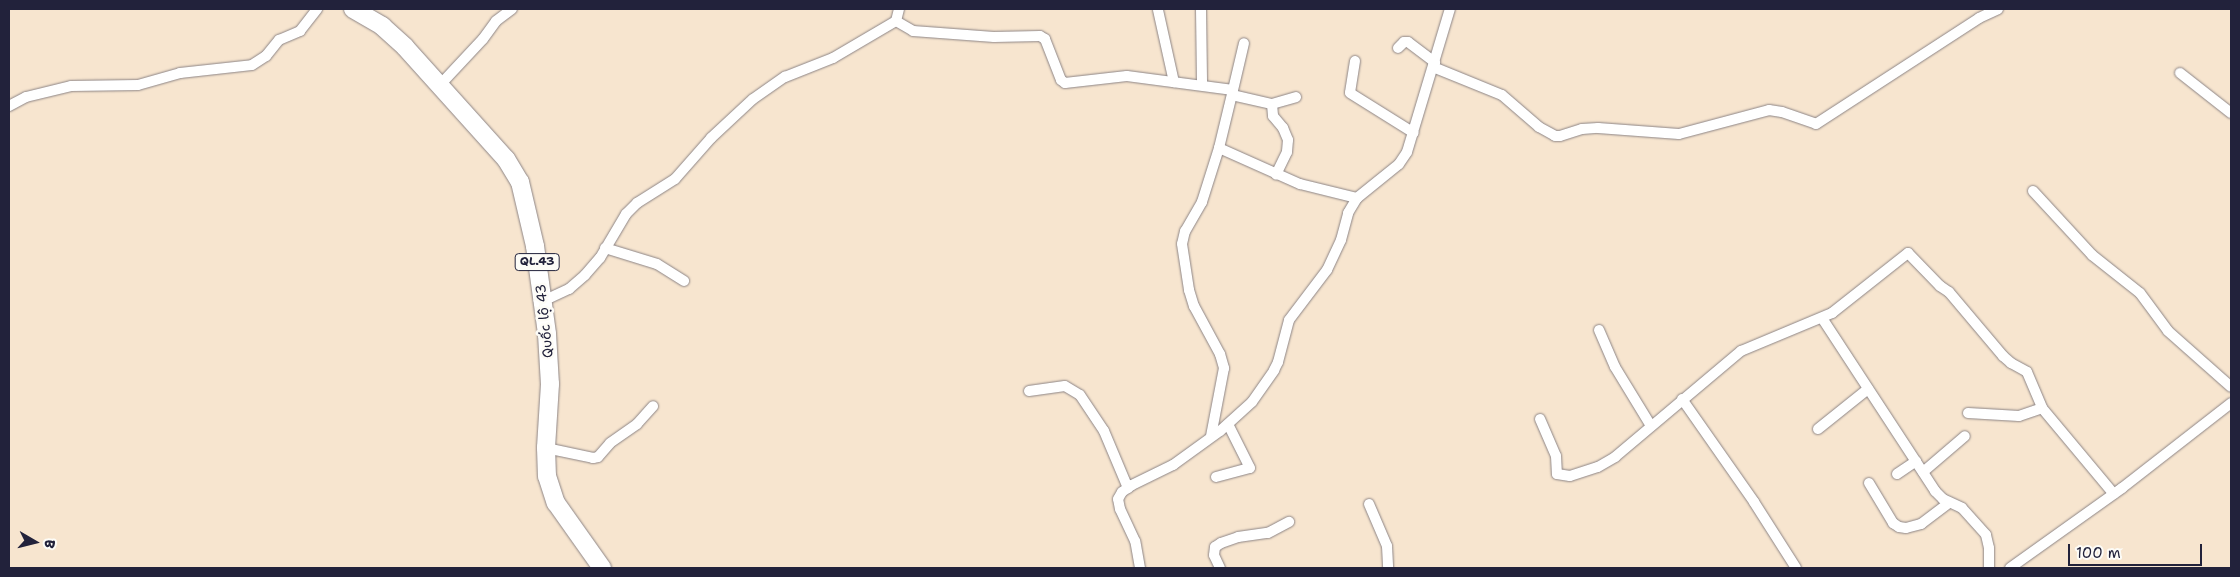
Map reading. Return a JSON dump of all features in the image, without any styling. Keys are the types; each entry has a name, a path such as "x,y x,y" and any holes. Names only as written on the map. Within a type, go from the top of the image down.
{"highway":[{"name":"Quốc lộ 43","path":"362,11 393,35 506,158 520,182 534,246 543,301 550,384 546,448 547,476 556,503 602,568"}],"street":[{"path":"9,106 26,97 71,86 138,85 180,73 252,64 266,56 279,40 300,31 317,9"},
{"path":"439,86 483,39 496,21 512,9"},
{"path":"543,301 569,289 585,275 605,248 626,214 637,203 675,179 712,138 753,99 785,77 832,58 896,22 899,9"},
{"path":"1201,9 1202,85"},
{"path":"1140,568 1135,541 1120,508 1118,499 1128,488 1173,465 1228,424 1252,402 1274,370 1290,320 1327,270 1342,240 1348,213 1357,198 1399,164 1408,152 1450,9"},
{"path":"1398,48 1404,42 1408,42 1434,65 1502,95 1545,131 1560,136 1589,128 1679,134 1769,110 1782,112 1816,124 1979,18 1998,9"},
{"path":"1158,10 1174,82"},
{"path":"896,22 906,28 926,33 994,37 1040,36 1045,39 1061,80 1065,83 1117,76 1202,85 1272,104 1296,98"},
{"path":"1212,436 1224,368 1220,354 1194,306 1189,290 1182,244 1185,231 1202,202 1219,148 1244,43"},
{"path":"1355,61 1350,93 1414,133"},
{"path":"2180,73 2231,112"},
{"path":"1272,104 1274,116 1283,128 1288,140 1287,152 1276,175"},
{"path":"1219,148 1276,175 1310,187 1357,198"},
{"path":"2033,191 2092,255 2140,293 2168,331 2231,387"},
{"path":"605,248 657,264 684,282"},
{"path":"1540,418 1556,456 1557,474 1565,476 1583,473 1615,457 1741,351 1805,322 1822,318 1839,308 1908,253 1940,286 1949,292 2003,356 2027,372 2042,408 2114,494"},
{"path":"1822,318 1935,491 1962,508 1986,535 1989,548 1989,568"},
{"path":"1599,330 1615,367 1651,426"},
{"path":"1029,391 1065,386 1080,395 1104,431 1128,488"},
{"path":"1818,429 1868,389"},
{"path":"1682,399 1754,502 1796,568"},
{"path":"2010,568 2114,494 2231,402"},
{"path":"546,448 593,458 598,457 610,443 637,424 653,406"},
{"path":"1968,413 2018,416 2042,408"},
{"path":"1216,478 1250,468 1228,424"},
{"path":"1923,472 1966,436"},
{"path":"1897,474 1916,461"},
{"path":"1869,483 1893,522 1899,527 1906,528 1921,524 1950,502"},
{"path":"1369,504 1387,546 1388,568"},
{"path":"1220,568 1214,555 1215,547 1238,537 1268,533 1289,522"}]}
